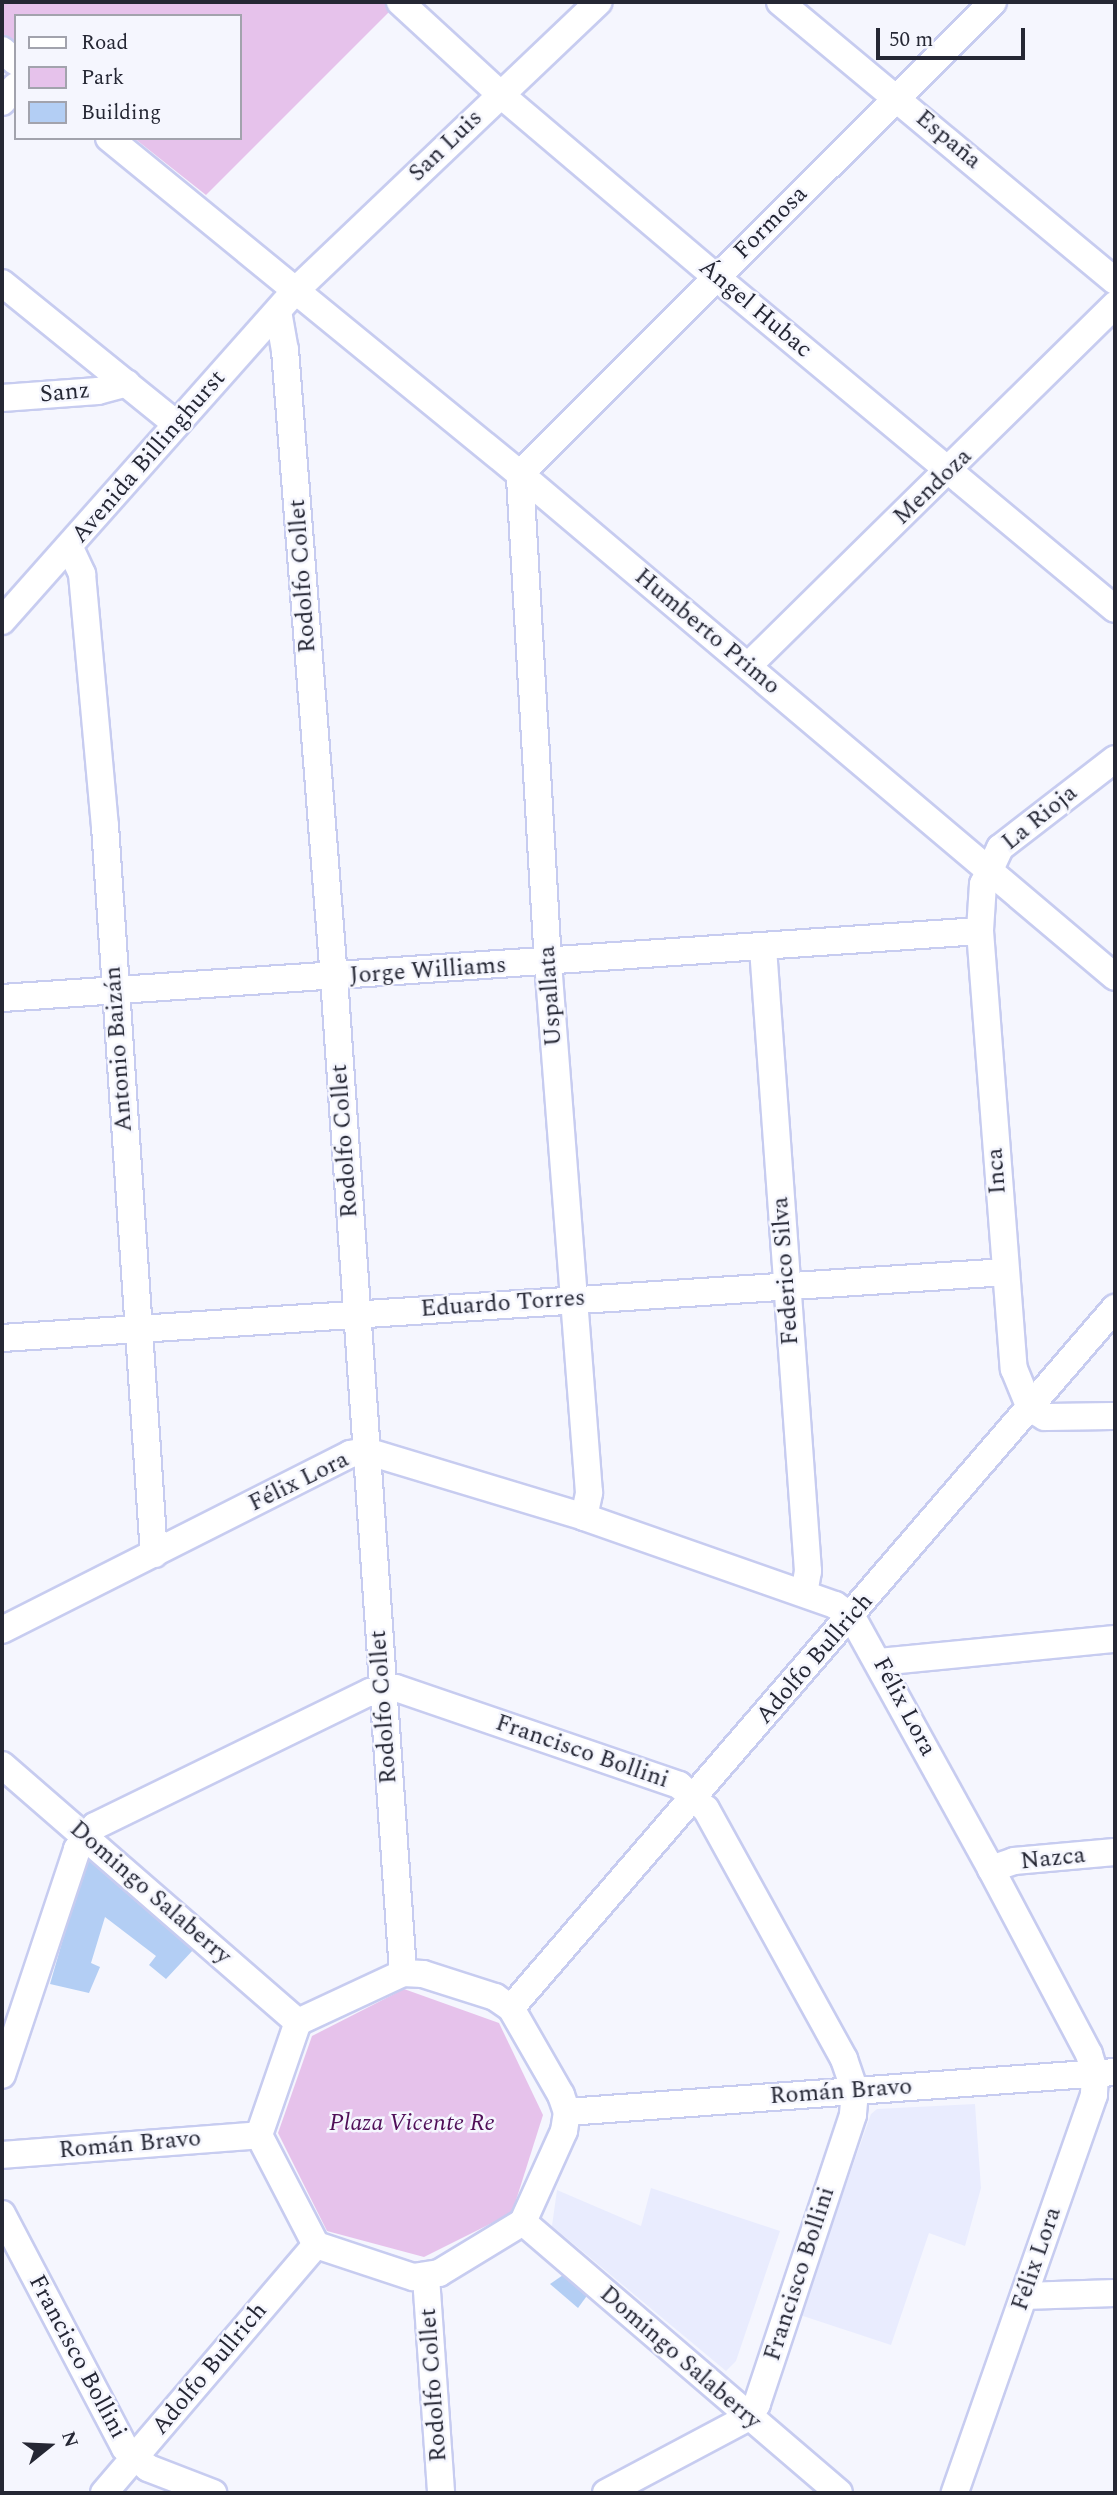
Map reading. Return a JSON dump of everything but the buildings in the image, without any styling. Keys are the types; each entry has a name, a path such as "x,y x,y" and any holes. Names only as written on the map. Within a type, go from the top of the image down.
{"street":[{"name":"Ángel Hubac","path":"400,2 500,94 1115,609"},
{"name":"San Luis","path":"295,291 598,2"},
{"name":"España","path":"780,2 898,97 1115,281"},
{"name":"Formosa","path":"520,474 993,2"},
{"path":"2,102 14,88"},
{"name":"Humberto Primo","path":"110,140 520,474 1115,977"},
{"path":"2,283 176,424"},
{"name":"Avenida Billinghurst","path":"2,621 70,548 295,291"},
{"name":"Mendoza","path":"748,666 952,470 1115,305"},
{"name":"Rodolfo Collet","path":"278,311 285,350 334,978 403,1973"},
{"name":"Sanz","path":"2,398 98,391 127,383"},
{"name":"Uspallata","path":"520,474 548,963 589,1493 584,1517"},
{"name":"Antonio Baizán","path":"70,548 82,574 155,1554"},
{"name":"La Rioja","path":"980,931 988,870 1000,848 1115,759"},
{"name":"Jorge Williams","path":"2,998 334,978 980,931"},
{"name":"Inca","path":"980,931 1004,1272 1014,1369 1030,1408"},
{"name":"Federico Silva","path":"763,948 808,1572 804,1594"},
{"name":"Eduardo Torres","path":"2,1338 1004,1272"},
{"name":"Adolfo Bullrich","path":"511,2008 852,1617 1115,1308"},
{"path":"1030,1408 1057,1419 1115,1416"},
{"name":"Félix Lora","path":"2,1630 366,1451 584,1517 835,1605 852,1617 879,1662 1089,2054 1105,2073 1094,2095 956,2493"},
{"path":"879,1662 1115,1639"},
{"path":"2,2075 77,1849 85,1836 105,1819 383,1688"},
{"name":"Francisco Bollini","path":"383,1688 396,1688 679,1785 695,1796 706,1809 838,2047 855,2091 849,2128 757,2404 749,2417"},
{"name":"Domingo Salaberry","path":"2,1765 298,2022"},
{"name":"Nazca","path":"991,1870 1014,1861 1115,1852"},
{"path":"403,1973 423,1974 495,1997 511,2008 555,2084 567,2112 564,2131 523,2222 426,2277 400,2275 316,2245 259,2134 298,2022 403,1973"},
{"name":"Román Bravo","path":"567,2112 1105,2073"},
{"name":"Román Bravo","path":"2,2155 259,2134"},
{"name":"Francisco Bollini","path":"2,2214 117,2434 135,2458 158,2474 213,2493"},
{"name":"Domingo Salaberry","path":"523,2222 839,2493"},
{"name":"Adolfo Bullrich","path":"104,2493 316,2245"},
{"name":"Rodolfo Collet","path":"426,2277 441,2493"},
{"path":"1024,2296 1115,2293"},
{"path":"606,2493 749,2417"}],"shaded area":[{"path":"975,2104 981,2188 965,2246 929,2233 891,2345 800,2315 871,2114 877,2109"},
{"path":"651,2188 780,2231 736,2361 726,2371 552,2226 557,2190 641,2226"}],"green space":[{"path":"2,2 399,2 206,195 137,140 242,140 242,14 14,14 14,42 2,33"},
{"name":"Plaza Vicente Re","path":"404,1989 499,2023 543,2115 512,2213 424,2257 327,2231 278,2133 312,2036"}]}
